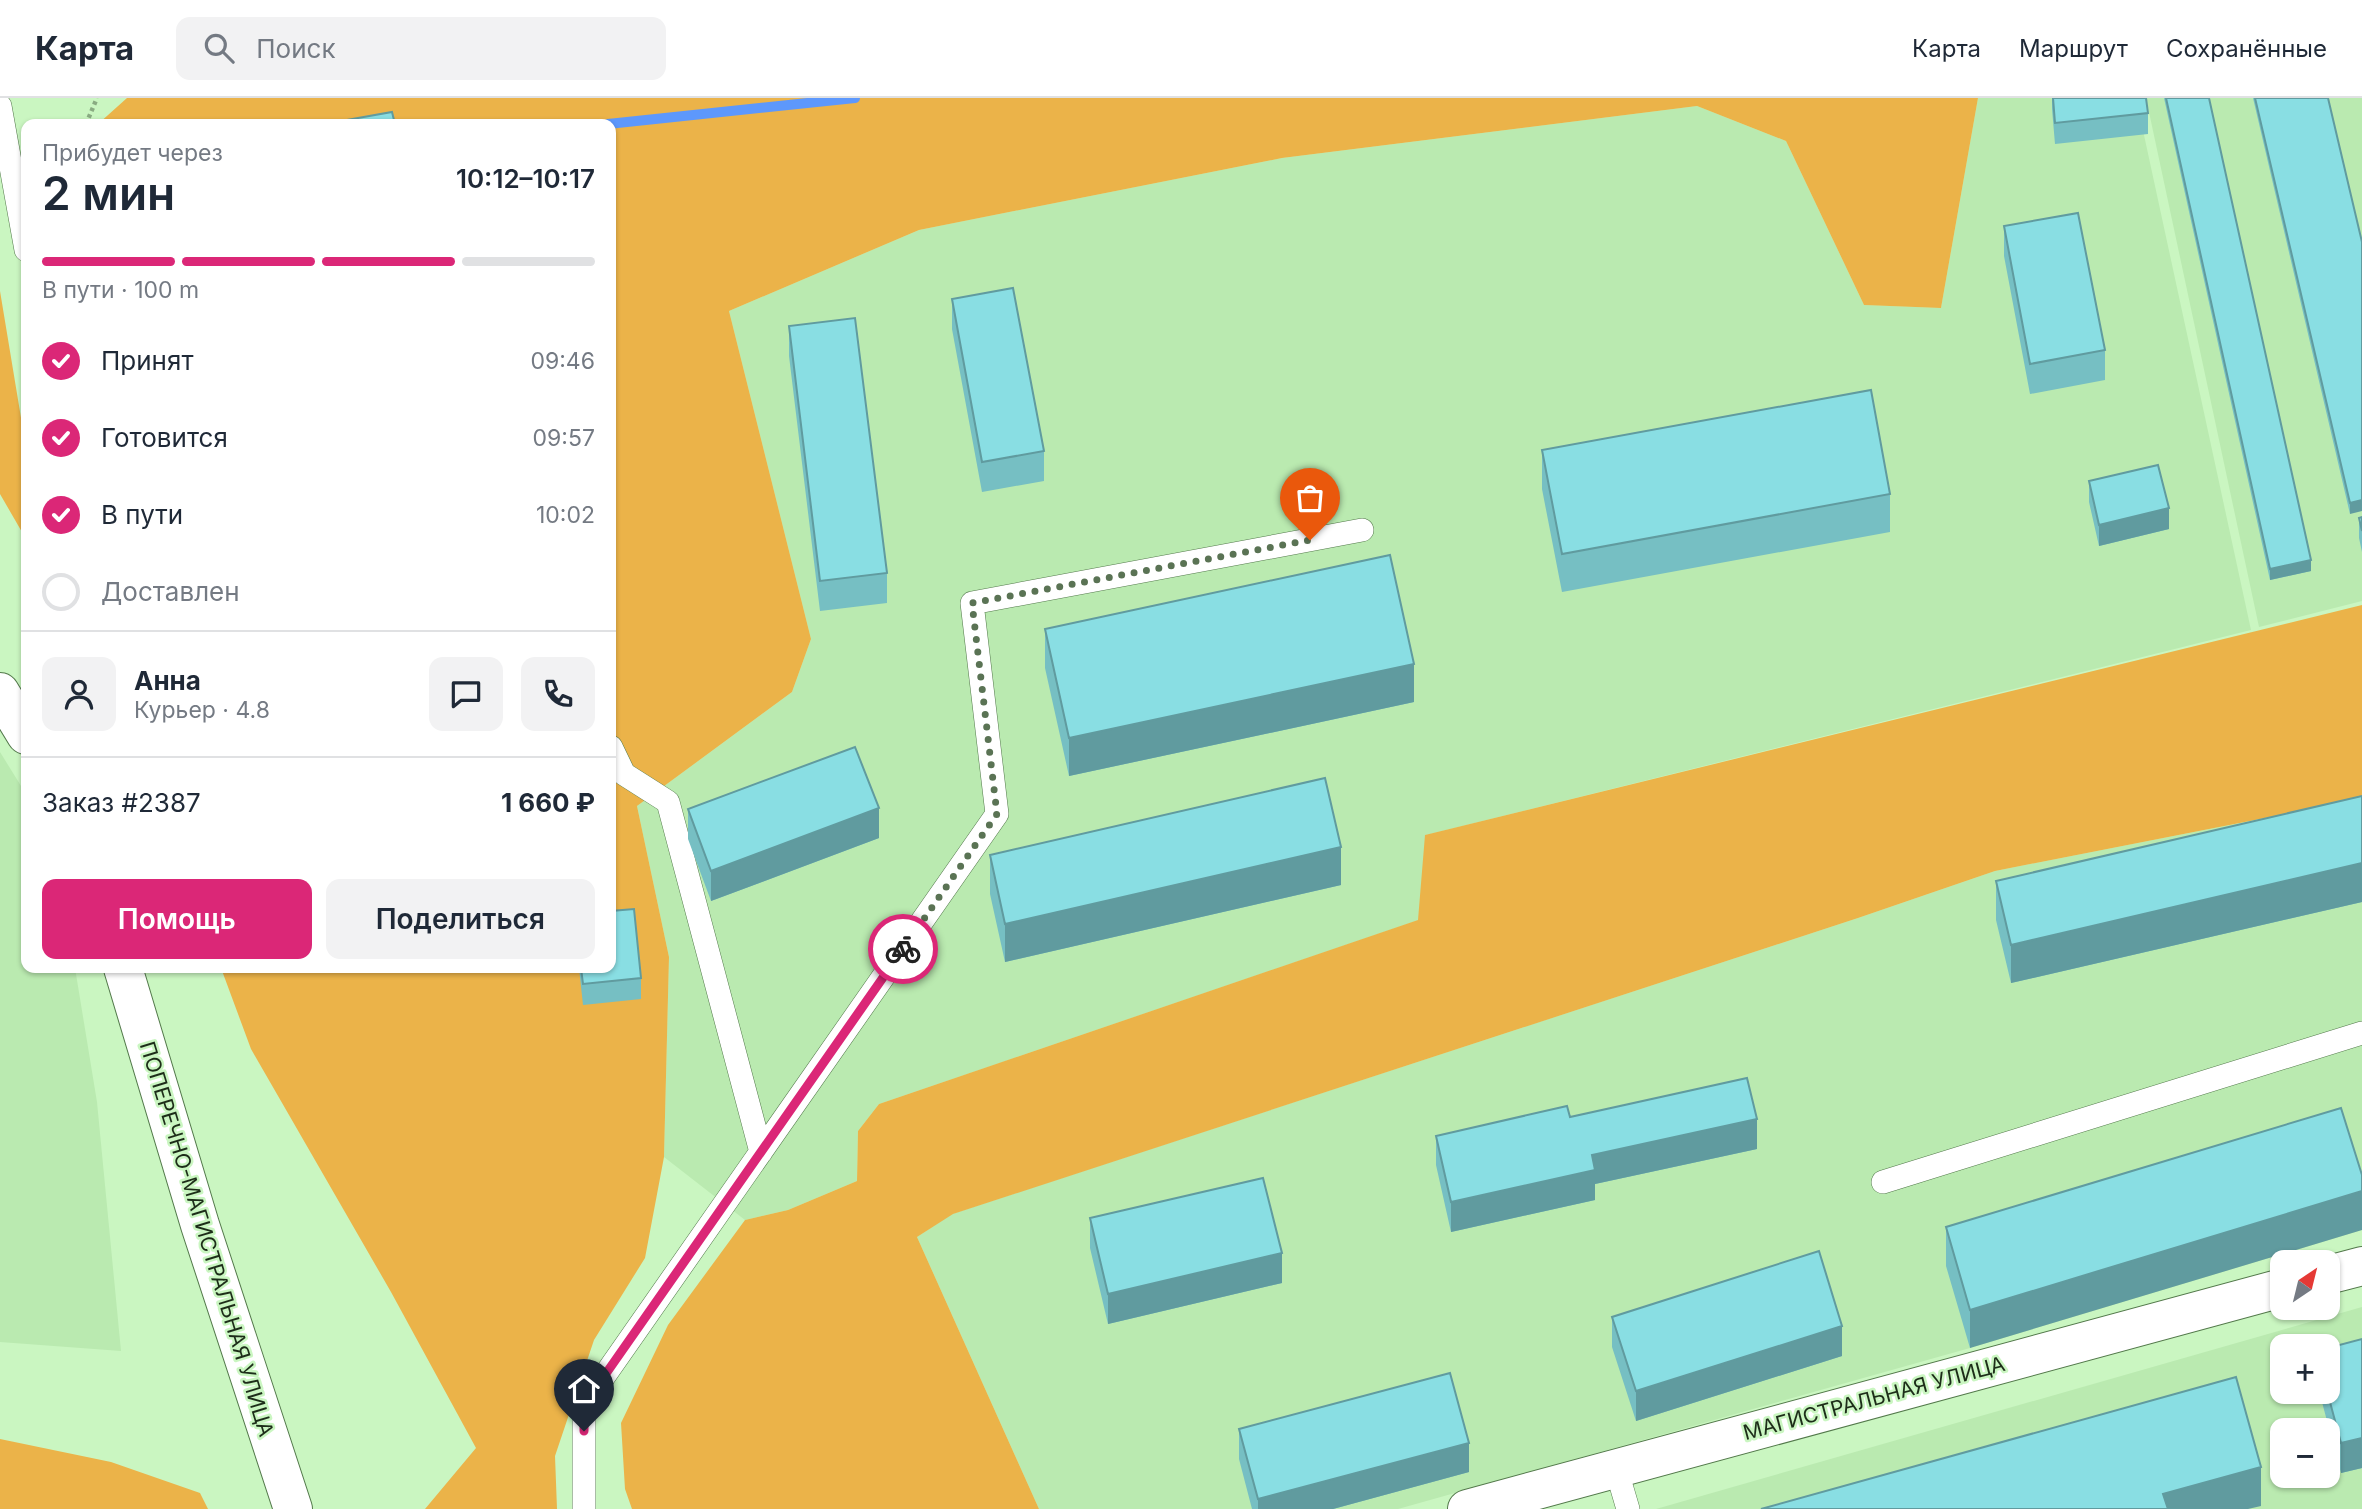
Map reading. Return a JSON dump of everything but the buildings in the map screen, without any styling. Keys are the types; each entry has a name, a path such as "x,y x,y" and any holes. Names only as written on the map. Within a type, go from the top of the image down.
{"street":[{"path":"0,692 21,727"},
{"name":"ПОПЕРЕЧНО-МАГИСТРАЛЬНАЯ УЛИЦА","path":"124,973 200,1225 293,1509"},
{"path":"2340,1272 2362,1266"},
{"name":"МАГИСТРАЛЬНАЯ УЛИЦА","path":"1467,1509 2270,1291"}],"lane":[{"path":"0,106 21,222"},
{"path":"584,1509 584,1405 997,814 972,603 1362,530"},
{"path":"616,757 624,774 667,802 761,1152"},
{"path":"1883,1182 2362,1033"},
{"path":"1616,1468 1628,1509"}],"path":[{"path":"88,119 97,98"}],"shaded area":[{"path":"127,98 1978,98 1941,308 1864,305 1786,141 1697,106 1282,158 919,230 729,311 811,639 792,692 637,806 669,957 664,1157 645,1258 594,1340 555,1456 557,1509 425,1509 476,1448 391,1292 251,1049 223,973 616,973 616,119 104,119"},
{"path":"1978,98 2136,98 2251,630 1426,835 1419,920 879,1104 858,1131 857,1181 788,1210 745,1220 664,1157 669,957 637,806 792,692 811,639 729,311 919,230 1282,158 1697,106 1786,141 1864,305 1941,308"},
{"path":"2146,98 2362,98 2362,601 2259,627"},
{"path":"0,291 21,418 21,530 0,494"},
{"path":"2362,605 2362,799 1995,871 953,1214 917,1237 1039,1509 632,1509 625,1489 621,1423 668,1325 745,1220 788,1210 857,1181 858,1131 879,1104 1418,920 1425,835"},
{"path":"0,752 21,786 21,973 76,973 97,1102 121,1351 0,1342"},
{"path":"2362,799 2362,1230 2296,1250 2270,1250 2270,1258 1970,1348 1398,1509 1039,1509 917,1237 952,1214 1995,871"},
{"path":"2362,1307 2362,1509 1656,1509 2317,1320 2340,1320 2340,1313"},
{"path":"0,1439 111,1462 200,1493 208,1509 0,1509"}],"waterway":[{"path":"616,123 855,98"}],"way so far":[{"path":"903,949 997,814 972,603 1310,540"}],"route":[{"path":"584,1431 584,1405 903,949"}]}
